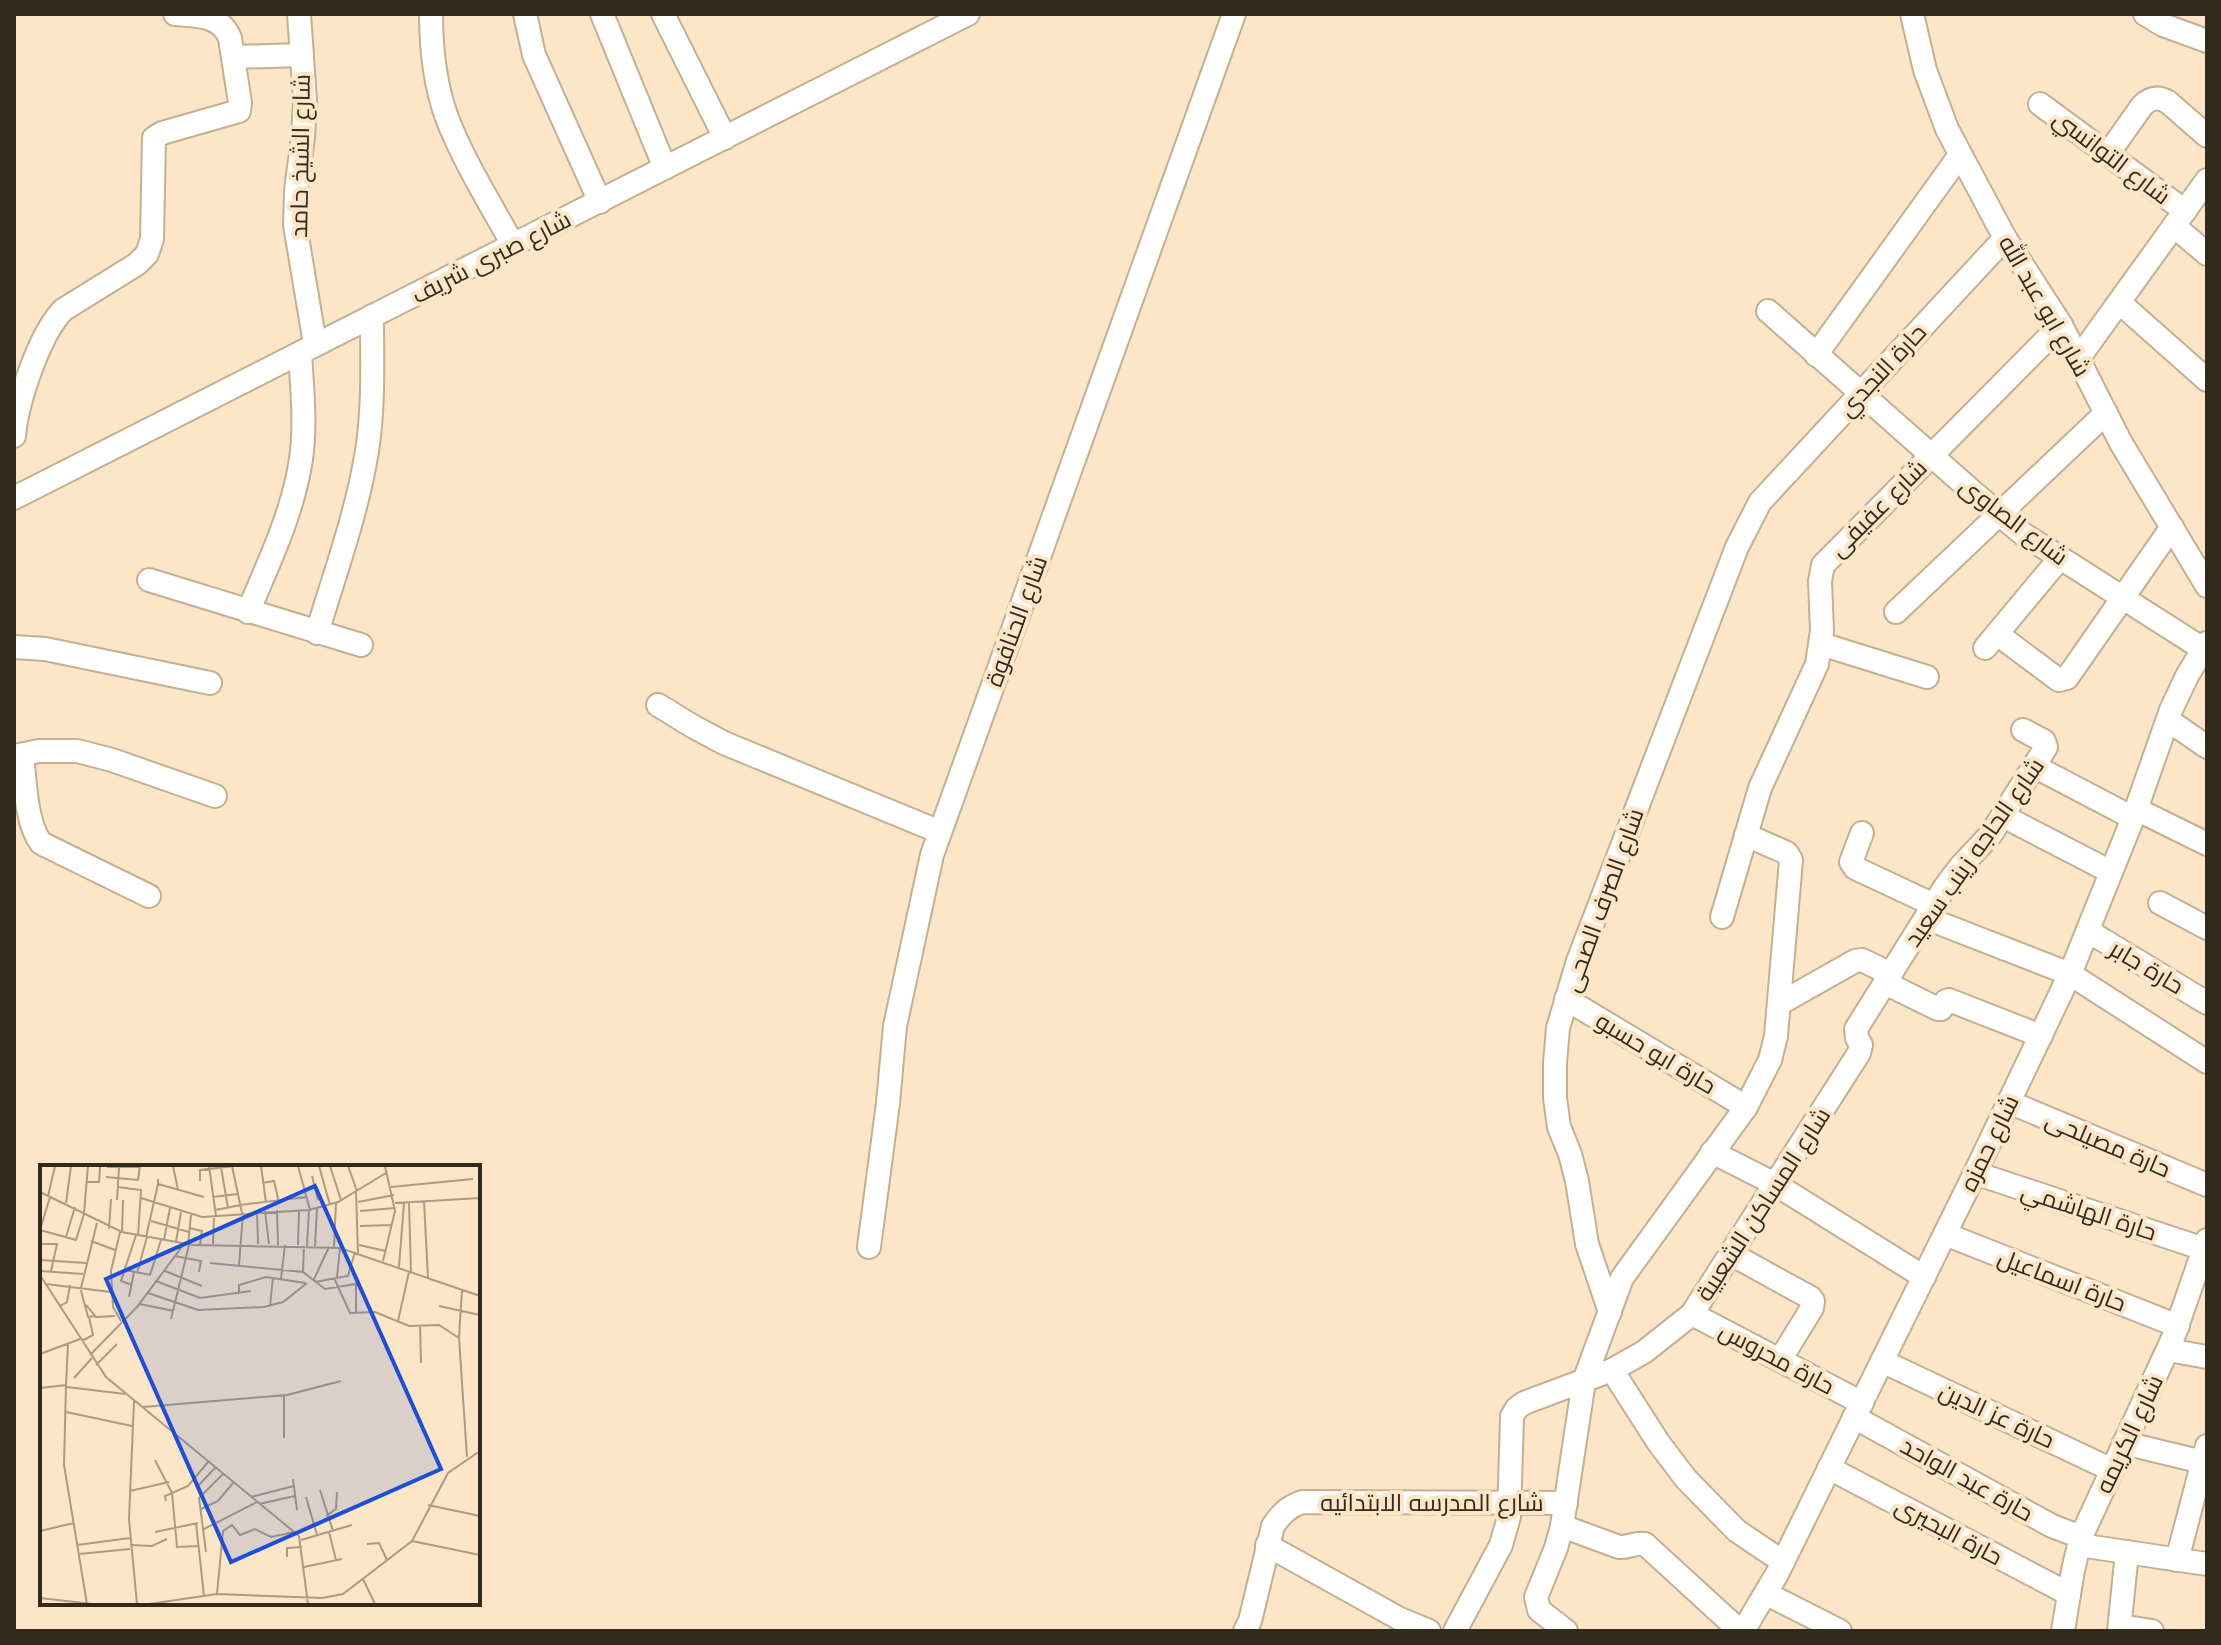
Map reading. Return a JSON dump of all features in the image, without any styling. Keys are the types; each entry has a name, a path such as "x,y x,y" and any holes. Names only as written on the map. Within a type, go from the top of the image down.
{"street":[{"path":"14,436 27,382 53,320 63,310 137,264 147,254 152,239 154,138 239,111 230,38 220,23 212,18 175,14"},
{"name":"شارع الشيخ حامد","path":"248,612 282,531 297,482 301,455 308,348 295,225 305,119 299,14"},
{"path":"431,14 432,55 447,117 513,245"},
{"path":"525,14 534,55 600,202"},
{"path":"602,14 665,168"},
{"path":"663,14 725,138"},
{"name":"شارع صبرى شريف","path":"14,498 968,14"},
{"name":"شارع الحنافوة","path":"869,1247 895,1026 926,879 940,832 1234,14"},
{"name":"شارع ابو عبد الله","path":"1912,14 1933,93 1960,155 2005,238 2061,325 2121,443 2207,586"},
{"path":"2145,14 2173,29 2207,41"},
{"path":"233,57 302,55"},
{"path":"2108,154 2142,106 2154,98 2168,102 2207,136"},
{"name":"شارع التوانسي","path":"2040,104 2108,154 2180,218 2207,254"},
{"path":"1816,355 1960,155"},
{"path":"2078,359 2207,180"},
{"name":"حارة النجدي","path":"1760,502 2005,238"},
{"path":"2120,303 2207,380"},
{"name":"شارع الصاوى","path":"1768,311 2023,534 2206,646"},
{"path":"317,633 358,499 367,449 372,398 372,316"},
{"name":"شارع عفيفى","path":"1722,917 1760,788 1817,664 1822,631 1820,573 1823,565 2061,325"},
{"path":"1896,612 2106,413"},
{"name":"شارع الصرف الصحى","path":"1610,1312 1587,1244 1577,1181 1559,1127 1555,1063 1558,1028 1578,961 1732,562 1760,502"},
{"path":"2060,558 1991,641 2063,680 2172,527"},
{"path":"149,580 361,645"},
{"path":"1821,644 1927,677"},
{"name":"شارع حمزه","path":"1742,1631 1767,1594 2041,1036 2088,931 2135,814 2168,720 2187,676 2206,646"},
{"path":"14,647 58,651 210,683"},
{"path":"658,705 724,743 940,832"},
{"path":"2168,720 2207,747"},
{"name":"شارع الحاجه زينب سعيد","path":"1888,979 1952,877 1985,842 2046,747 2042,739 2023,730"},
{"path":"149,896 41,843 32,824 18,756 39,751 77,751 215,796"},
{"path":"2034,766 2207,844"},
{"path":"2003,816 2111,872"},
{"path":"1862,833 1851,862 1855,868 1930,912 2070,974 2207,1062"},
{"path":"1566,1631 1539,1610 1536,1597 1562,1526 1584,1381 1622,1278 1746,1107 1770,1060 1776,1036 1791,860 1787,853 1746,835"},
{"path":"2160,903 2207,928"},
{"name":"حارة جابر","path":"2088,931 2207,1003"},
{"path":"1779,1004 1862,960 1938,1009 1949,1000 2041,1036"},
{"name":"شارع المساكن الشعبية","path":"1455,1631 1501,1545 1509,1517 1512,1416 1517,1408 1612,1370 1644,1352 1692,1314 1859,1053 1861,1045 1856,1029 1888,979"},
{"name":"حارة ابو حسبو","path":"1566,999 1746,1107"},
{"name":"حارة مصيلحى","path":"2009,1102 2207,1185"},
{"path":"1712,1152 1775,1184 1924,1277"},
{"name":"حارة الهاشمي","path":"1975,1173 2206,1244"},
{"name":"حارة اسماعيل","path":"1945,1234 2178,1326"},
{"name":"شارع الكريمه","path":"2063,1631 2080,1541 2168,1350 2206,1244"},
{"path":"1731,1254 1813,1301 1780,1360"},
{"name":"حارة محروس","path":"1692,1314 1780,1360 1858,1410"},
{"path":"2168,1350 2207,1357"},
{"name":"حارة عز الدين","path":"1882,1361 2112,1470"},
{"path":"1612,1370 1686,1479 1737,1531 1783,1562"},
{"name":"حارة عبد الواحد","path":"1858,1410 2080,1541 2127,1552 2207,1564"},
{"path":"2124,1443 2206,1457 2177,1560"},
{"name":"حارة البحيرى","path":"1829,1468 2069,1594"},
{"name":"شارع المدرسه الابتدائيه","path":"1245,1631 1273,1526 1280,1515 1302,1502 1566,1503"},
{"path":"1562,1526 1619,1547 1645,1544 1742,1631"},
{"path":"1267,1545 1400,1619 1429,1631"},
{"path":"2127,1552 2120,1628 2152,1631"},
{"path":"1767,1594 1840,1631"}]}
